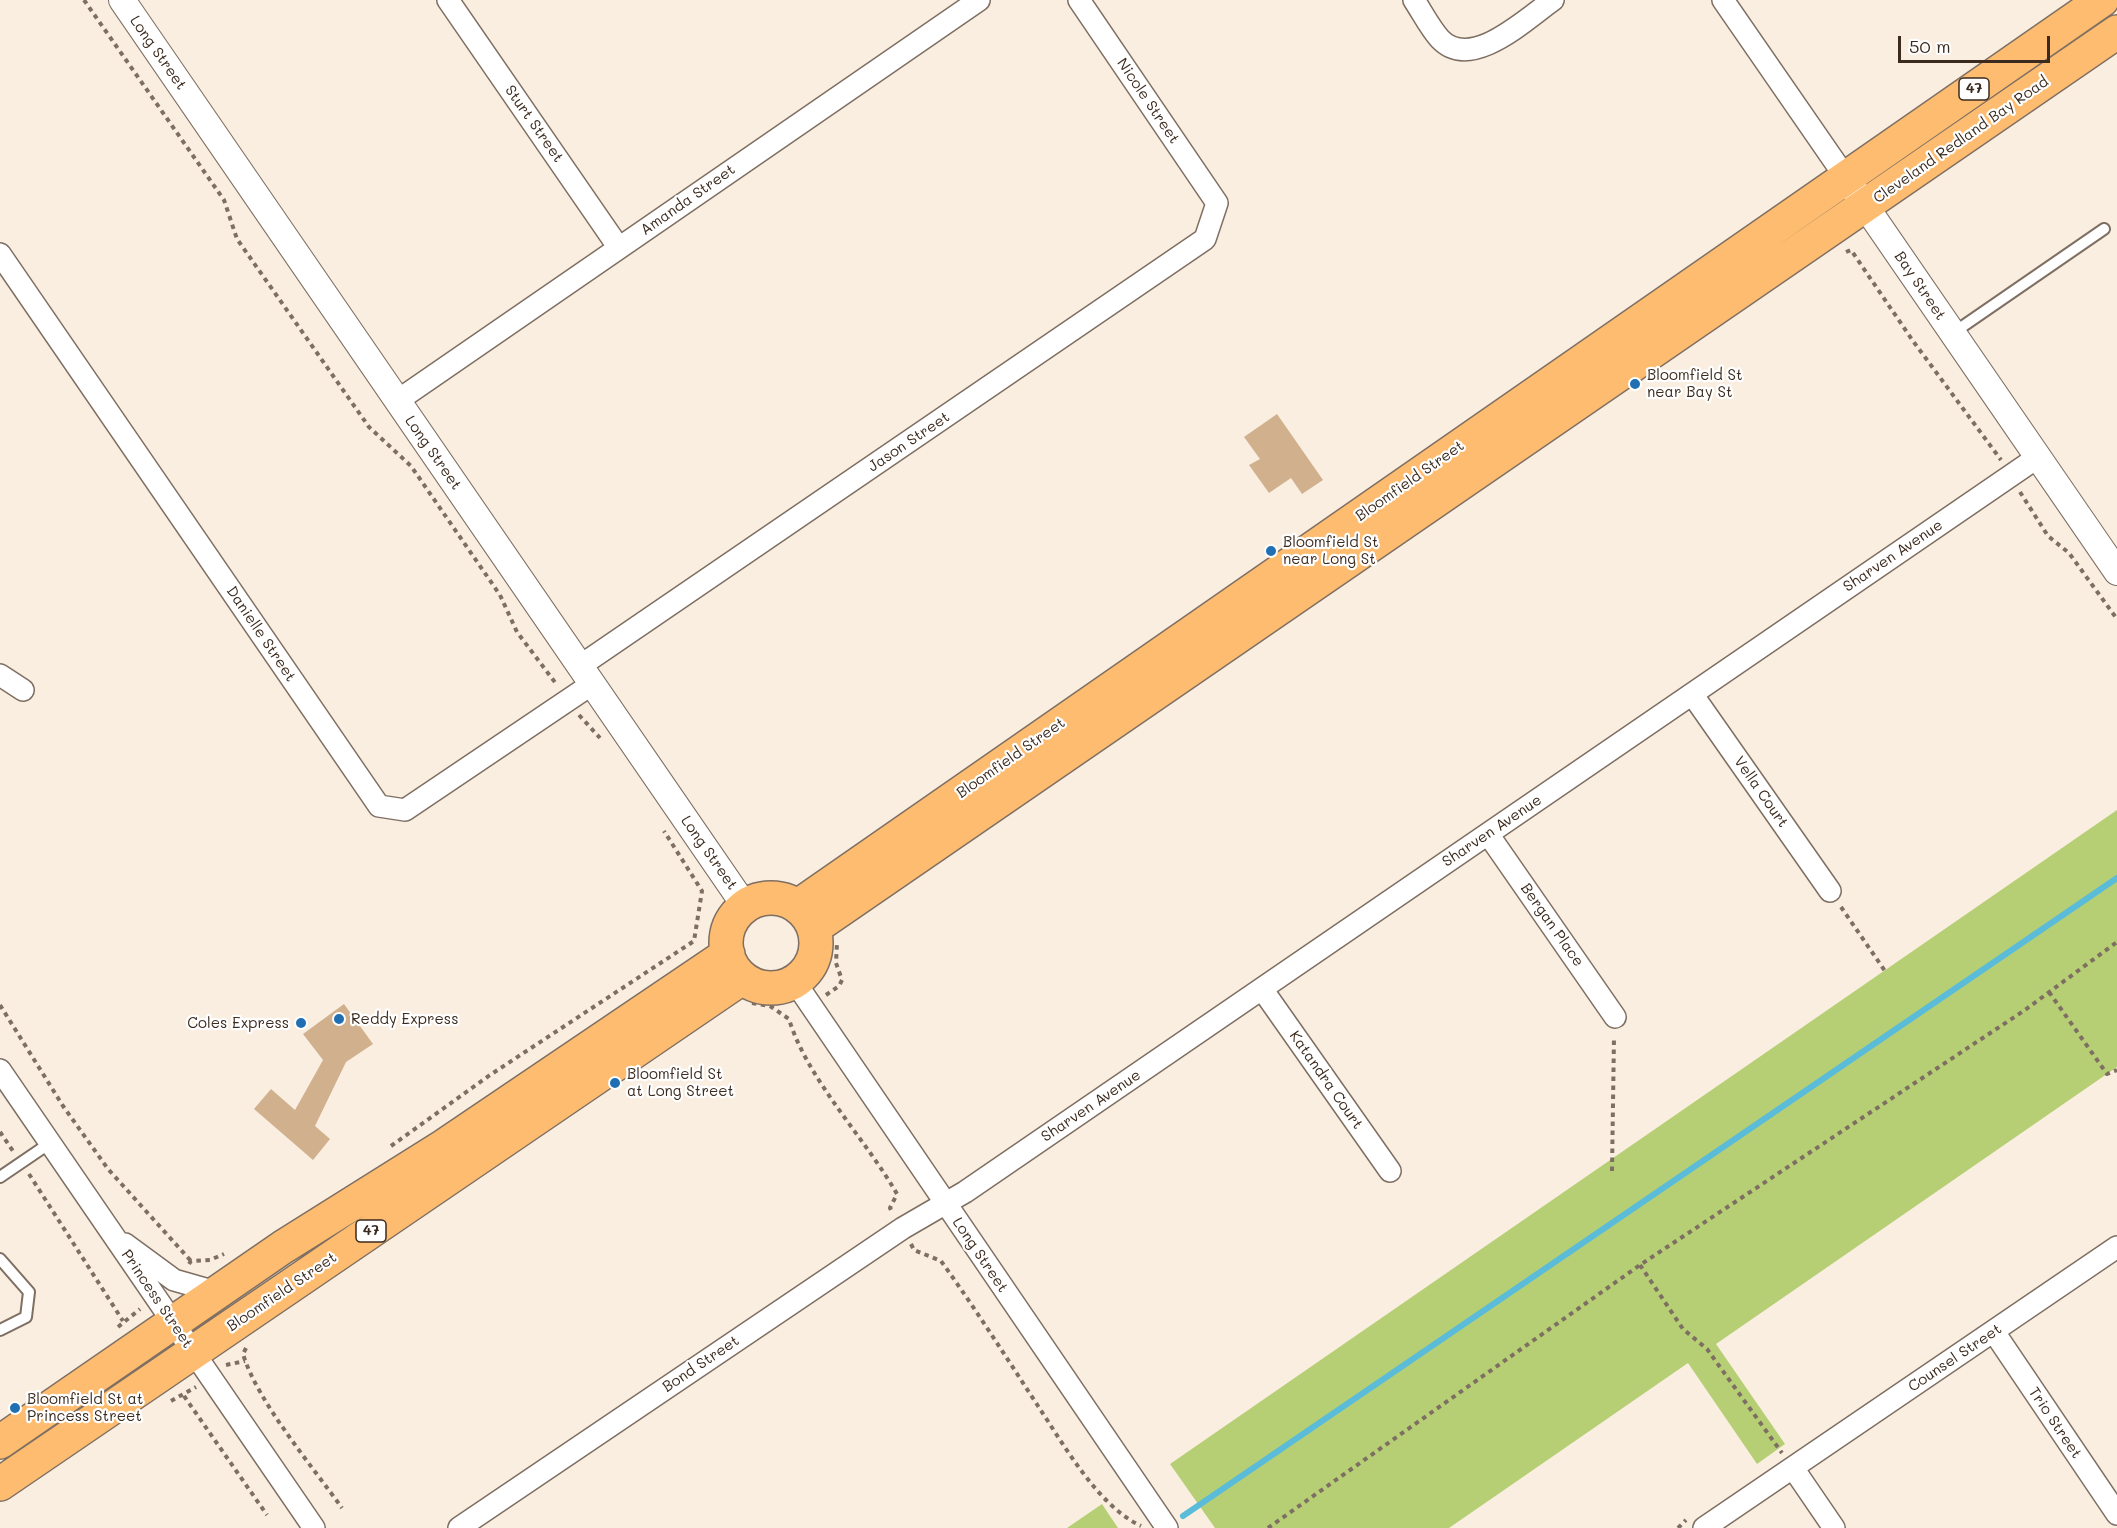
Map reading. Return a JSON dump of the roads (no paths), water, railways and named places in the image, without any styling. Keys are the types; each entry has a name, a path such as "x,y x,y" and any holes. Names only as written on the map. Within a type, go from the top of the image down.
{"highway":[{"name":"47","path":"1846,178 2102,0"},
{"name":"Cleveland Redland Bay Road","path":"1865,206 2117,32"},
{"name":"Bloomfield Street","path":"806,917 1846,178"},
{"name":"Bloomfield Street","path":"806,917 1865,206"},
{"path":"771,898 806,917 816,943 814,958 806,972 795,982 782,987 768,988 738,979 726,940 735,915 745,906 758,900 771,898"},
{"name":"47","path":"0,1442 165,1311 216,1292 444,1146 738,979"},
{"name":"Bloomfield Street","path":"0,1484 738,979"}],"street":[{"name":"Long Street","path":"122,0 745,906"},
{"name":"Sturt Street","path":"448,0 619,248"},
{"name":"Amanda Street","path":"397,400 980,0"},
{"name":"Nicole Street","path":"1079,0 1218,202"},
{"path":"1414,0 1441,40 1463,51 1487,46 1552,0"},
{"name":"Bay Street","path":"1723,0 2117,572"},
{"name":"Jason Street","path":"586,675 1205,239 1218,202"},
{"name":"Danielle Street","path":"0,254 379,806 405,810 568,700 586,675"},
{"name":"Sharven Avenue","path":"944,1202 965,1191 1262,989 2038,457"},
{"path":"0,675 23,690"},
{"name":"Vella Court","path":"1692,693 1830,891"},
{"name":"Bergan Place","path":"1488,834 1615,1017"},
{"name":"Long Street","path":"795,982 1167,1528"},
{"name":"Katandra Court","path":"1262,989 1390,1171"},
{"name":"Princess Street","path":"0,1070 314,1528"},
{"name":"Bond Street","path":"459,1528 944,1202"},
{"path":"112,1234 178,1281 216,1292"},
{"name":"Counsel Street","path":"1704,1528 2117,1247"},
{"name":"Trio Street","path":"1994,1332 2117,1514"},
{"path":"1793,1468 1834,1528"}],"lane":[{"path":"1953,333 2104,229"},
{"path":"0,1177 50,1143"},
{"path":"0,1260 29,1292 26,1317 0,1330"}],"waterway":[{"path":"1183,1516 2117,878"}],"place":[{"name":"Bloomfield St near Bay St","path":"1635,384"},
{"name":"Bloomfield St near Long St","path":"1271,551"},
{"name":"Reddy Express","path":"339,1019"},
{"name":"Coles Express","path":"301,1023"},
{"name":"Bloomfield St at Long Street","path":"615,1083"},
{"name":"Bloomfield St at Princess Street","path":"15,1408"}]}
